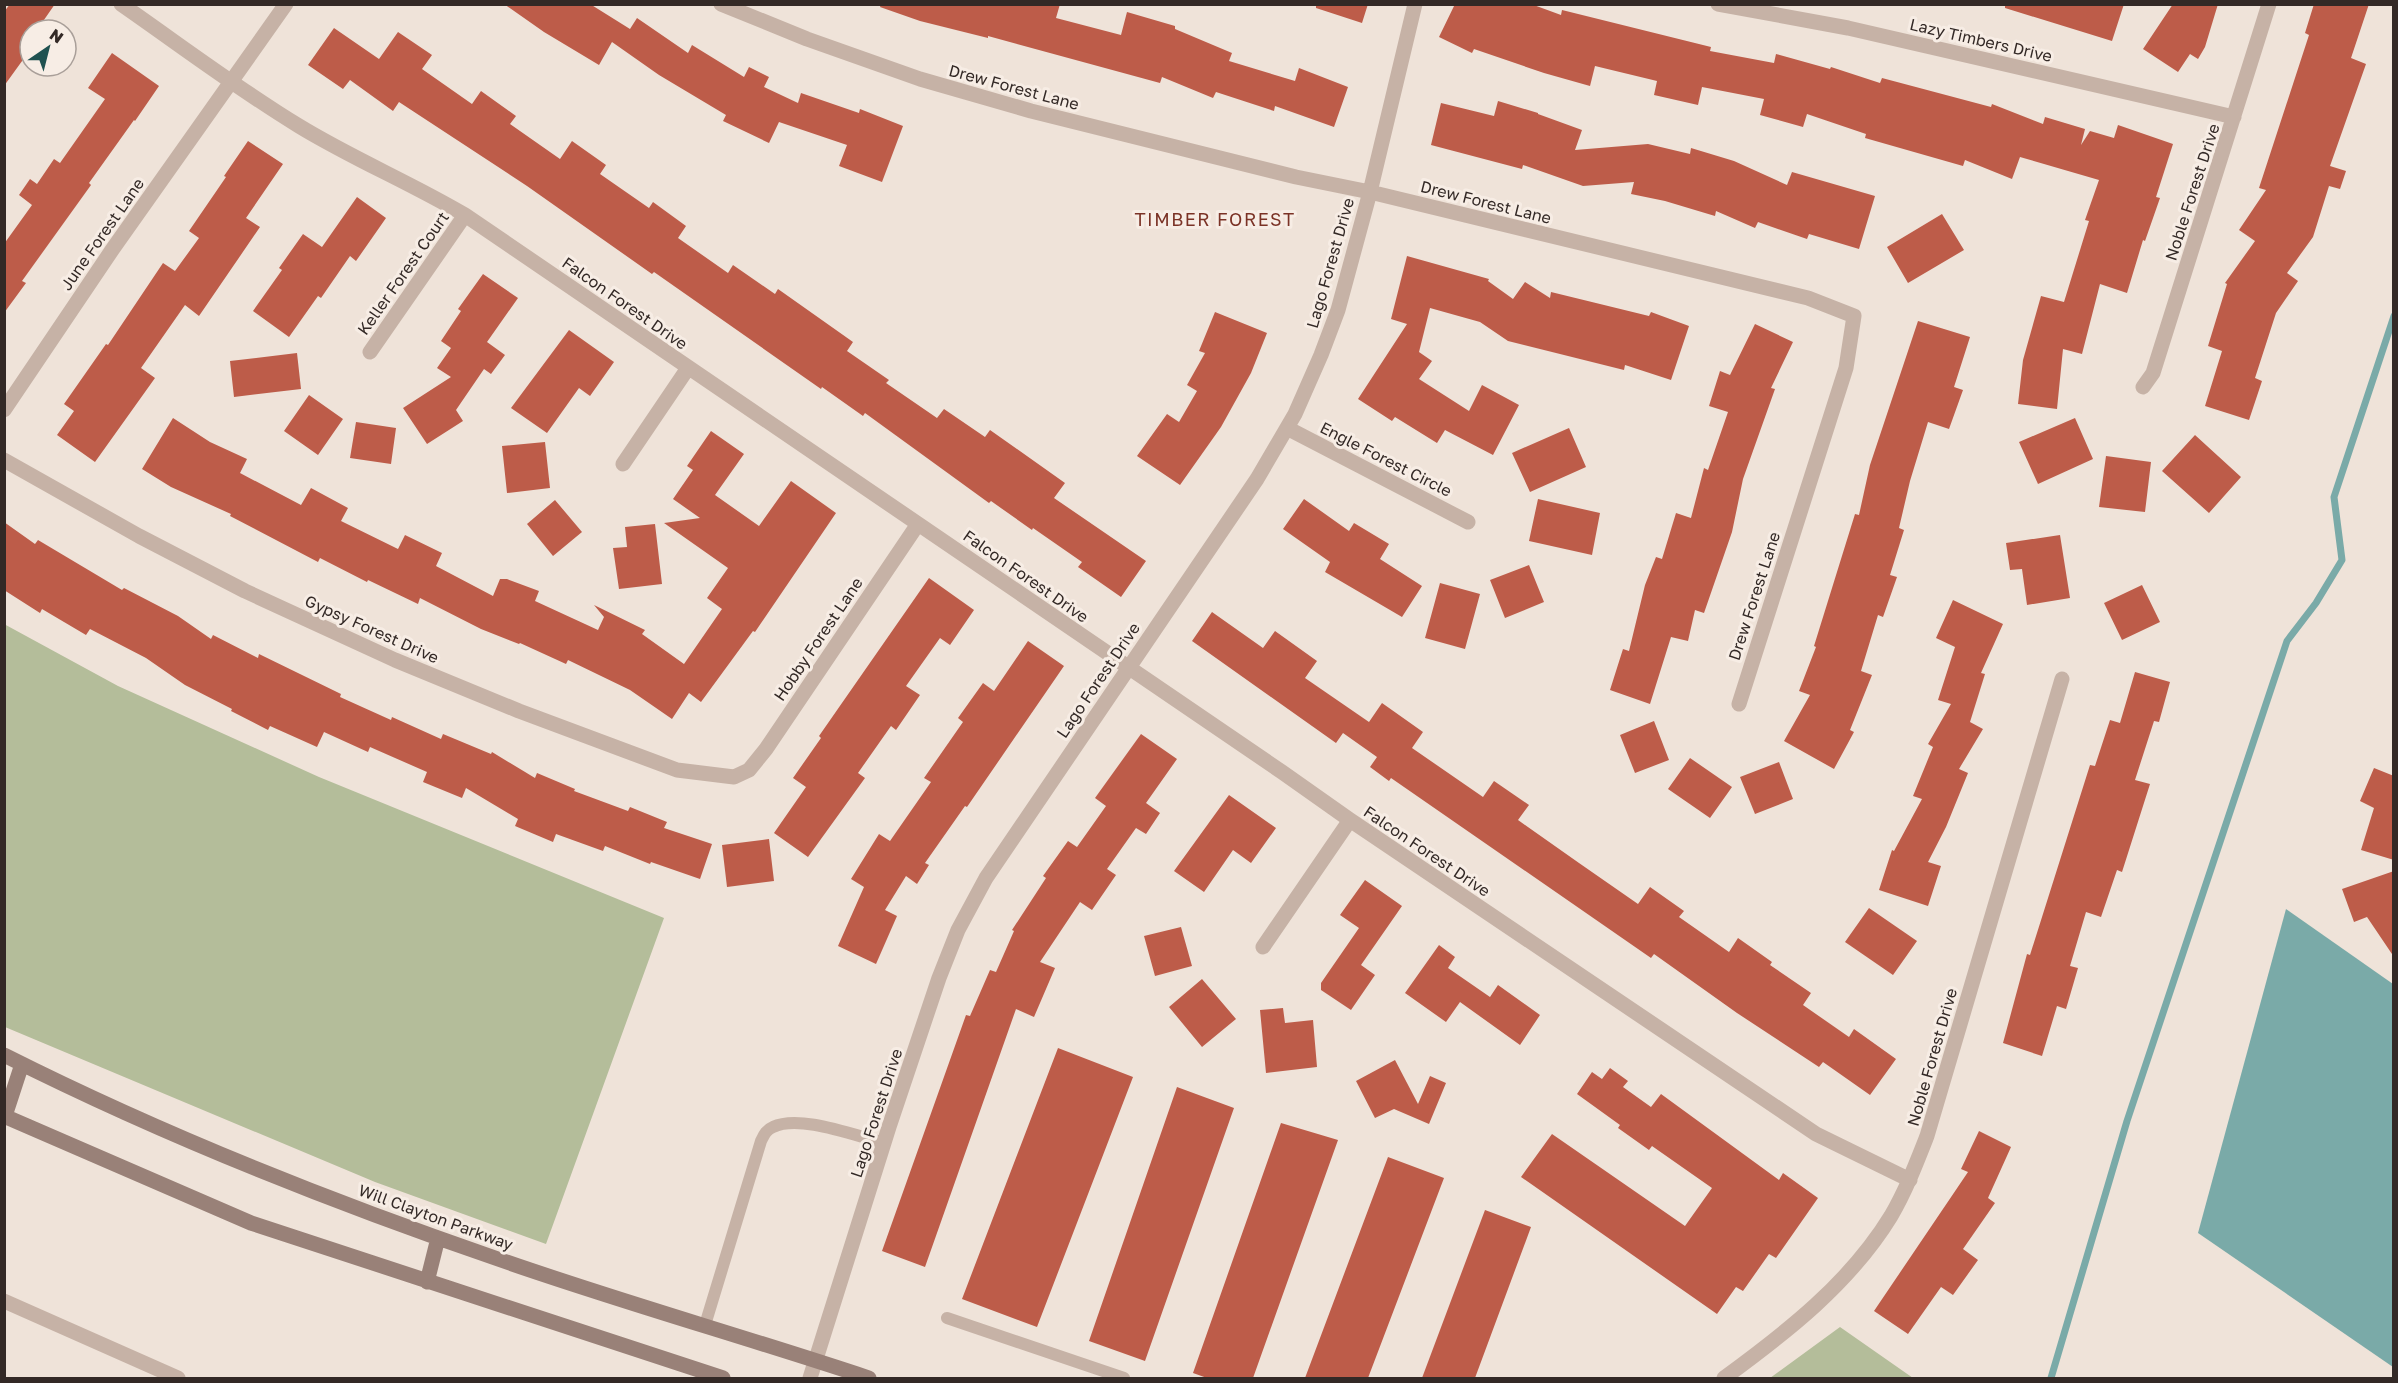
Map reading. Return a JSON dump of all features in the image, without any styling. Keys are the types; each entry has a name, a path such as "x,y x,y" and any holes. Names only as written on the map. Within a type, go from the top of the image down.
{"main road":[{"name":"Will Clayton Parkway","path":"4,1055 209,1150 356,1208 499,1260 869,1378"},
{"path":"22,1064 5,1116 251,1223 723,1378"},
{"path":"427,1282 438,1238"}],"street":[{"name":"Falcon Forest Drive","path":"121,4 298,125 345,153 420,188 465,215 1282,771 1350,820 1816,1134 1910,1180"},
{"name":"June Forest Lane","path":"4,410 112,250 286,4"},
{"name":"Drew Forest Lane","path":"722,4 807,39 942,86 1031,111 1296,177 1370,192 1808,298 1854,316 1846,368 1739,704"},
{"name":"Lago Forest Drive","path":"810,1378 939,978 958,930 986,878 1257,479 1287,428 1322,354 1338,309 1370,192 1415,4"},
{"name":"Lazy Timbers Drive","path":"1718,4 1848,28 2234,117"},
{"name":"Noble Forest Drive","path":"2143,387 2153,373 2269,4"},
{"name":"Keller Forest Court","path":"370,352 465,215"},
{"path":"623,464 688,368"},
{"name":"Engle Forest Circle","path":"1287,428 1467,522"},
{"name":"Gypsy Forest Drive","path":"4,460 149,542 245,591 395,660 519,711 677,770 734,777 744,772"},
{"name":"Hobby Forest Lane","path":"744,772 766,749 918,524"},
{"name":"Noble Forest Drive","path":"1724,1378 1772,1343 1815,1307 1849,1271 1890,1217 1910,1180 1927,1137 2062,679"},
{"path":"1263,946 1350,820"},
{"path":"4,1301 178,1378"}],"lane":[{"path":"705,1325 766,1131 774,1126 791,1122 885,1143"},
{"path":"947,1318 1124,1378"}],"green space":[{"path":"4,624 118,686 319,777 664,918 546,1244 375,1182 5,1027"},
{"path":"1840,1327 1913,1378 1770,1378"}],"water":[{"path":"2286,909 2393,984 2393,1367 2198,1233"}],"building":[{"path":"10,4 55,4 45,18 18,18 18,67 4,86 4,12"},
{"path":"504,4 590,4 630,29 637,18 688,53 692,45 744,77 749,67 769,77 764,87 798,103 801,93 859,113 860,109 903,126 882,182 839,166 847,145 779,122 769,143 723,121 726,115 659,75 612,42 599,65 544,32"},
{"path":"881,4 1060,4 1056,18 1121,35 1127,12 1175,26 1175,29 1232,53 1229,61 1295,81 1299,68 1348,87 1334,127 1275,106 1274,111 1216,92 1213,98 1162,77 1160,83 988,36 988,38 920,21 880,7"},
{"path":"1316,4 1368,4 1362,23 1316,8"},
{"path":"1455,4 1531,4 1561,15 1562,10 1711,47 1710,51 1774,63 1776,54 1830,69 1831,67 1880,83 1882,78 1991,107 1992,104 2043,124 2045,117 2085,129 2081,145 2090,131 2114,138 2118,125 2173,144 2156,197 2160,198 2145,241 2143,240 2127,293 2100,284 2082,354 2063,349 2057,409 2018,404 2023,360 2041,296 2064,302 2089,221 2085,220 2099,180 2020,157 2012,179 1965,160 1963,166 1865,138 1866,134 1807,114 1803,127 1760,115 1764,99 1702,87 1698,105 1654,95 1657,81 1595,66 1590,86 1474,49 1472,53 1439,37"},
{"path":"2005,4 2124,4 2112,41 2005,8"},
{"path":"2173,4 2218,4 2205,47 2198,59 2190,54 2178,72 2143,49"},
{"path":"2314,4 2369,4 2351,58 2366,64 2330,166 2346,171 2340,189 2329,186 2313,237 2287,273 2298,281 2276,313 2255,378 2262,381 2249,420 2205,406 2222,351 2208,346 2227,284 2225,283 2255,241 2239,230 2266,190 2259,188 2309,35 2305,33"},
{"path":"334,28 379,59 398,32 432,55 422,69 472,104 481,91 516,116 510,124 560,159 572,141 606,165 600,174 649,208 653,202 686,226 678,238 728,273 733,265 775,294 778,289 853,342 847,351 889,380 886,383 937,418 944,409 985,437 990,430 1065,483 1054,498 1146,561 1121,597 1078,567 1082,562 1033,528 1032,530 991,501 989,503 865,413 863,416 822,387 821,389 654,272 652,274 527,186 399,102 393,111 350,80 343,89 308,65"},
{"path":"112,53 159,86 22,281 26,283 4,313 4,244 32,205 19,195 30,179 37,184 54,159 60,163 105,99 88,88"},
{"path":"1498,101 1582,130 1575,150 1648,144 1690,154 1691,148 1734,161 1787,185 1792,172 1875,196 1859,249 1809,234 1807,239 1758,222 1755,228 1716,211 1715,216 1665,201 1631,194 1634,182 1583,186 1523,165 1522,169 1431,145 1441,103 1494,116"},
{"path":"248,141 283,164 246,218 260,227 199,316 185,305 141,368 155,378 95,462 57,435 74,411 64,404 106,344 108,345 163,263 175,271 199,238 189,231"},
{"path":"357,197 386,218 356,261 350,256 321,298 318,296 289,337 253,311 282,270 279,268 303,234 322,247"},
{"path":"1942,214 1964,250 1908,283 1887,247"},
{"path":"1407,256 1489,279 1488,281 1513,299 1525,282 1550,298 1551,292 1649,316 1651,312 1689,326 1671,380 1625,365 1624,370 1508,341 1480,322 1430,308 1419,352 1432,361 1419,379 1469,411 1482,385 1519,405 1493,455 1445,430 1437,443 1395,417 1392,421 1358,399 1407,324 1391,319"},
{"path":"483,274 518,298 487,342 505,355 491,374 484,369 456,410 463,421 427,444 403,408 451,377 437,368 451,348 441,341 461,311 458,309"},
{"path":"1215,312 1267,333 1251,373 1221,427 1180,485 1137,456 1167,414 1179,422 1197,391 1187,385 1205,353 1199,351"},
{"path":"1918,321 1970,337 1954,387 1963,390 1949,429 1928,422 1899,528 1904,530 1890,575 1897,577 1883,617 1878,615 1861,671 1872,675 1850,730 1854,732 1834,769 1784,741 1810,695 1799,691 1816,647 1814,646 1855,514 1859,515 1870,465"},
{"path":"1755,324 1793,342 1771,388 1775,389 1743,479 1732,532 1704,613 1695,610 1688,641 1671,637 1650,704 1610,690 1623,649 1629,651 1645,585 1656,557 1662,559 1676,513 1691,518 1704,468 1708,470 1728,412 1709,406 1720,371 1730,375"},
{"path":"569,330 614,362 590,396 579,388 547,433 511,408"},
{"path":"297,353 301,389 234,397 230,361"},
{"path":"309,395 343,419 318,455 284,431"},
{"path":"173,418 210,442 247,459 240,473 301,505 311,488 348,508 341,521 398,549 405,535 442,553 436,566 493,596 500,579 507,579 539,591 535,601 598,630 604,617 594,605 645,630 642,634 684,664 722,609 707,598 728,568 664,523 700,518 673,499 693,470 687,466 711,431 744,454 715,495 759,526 791,481 836,513 755,632 753,631 701,702 689,693 672,719 630,690 568,660 566,664 520,643 481,629 420,598 418,604 320,558 318,562 230,516 231,514 171,487 142,469"},
{"path":"2075,418 2093,459 2038,484 2019,442"},
{"path":"356,422 396,428 391,464 350,458"},
{"path":"1569,428 1586,467 1530,492 1512,453"},
{"path":"2195,435 2241,477 2209,513 2162,471"},
{"path":"545,442 550,488 507,493 502,446"},
{"path":"2106,456 2151,462 2145,512 2099,507"},
{"path":"1304,499 1349,531 1354,523 1389,544 1380,559 1422,586 1402,617 1325,572 1330,562 1283,529"},
{"path":"1538,499 1600,513 1592,555 1529,541"},
{"path":"555,500 582,532 553,556 527,524"},
{"path":"4,522 35,544 38,540 122,590 124,588 178,616 211,639 213,635 258,658 259,654 341,694 340,697 391,720 392,717 441,739 443,734 491,754 492,752 535,778 537,773 575,789 574,791 628,811 630,807 667,822 664,828 712,844 700,879 651,862 650,864 605,846 603,851 556,834 553,842 515,826 518,819 466,788 462,798 423,782 427,772 370,747 368,752 324,732 317,747 270,726 268,730 185,685 146,658 90,629 86,635 42,609 40,613 4,590"},
{"path":"655,524 662,584 619,589 613,548 627,547 625,527"},
{"path":"2060,535 2070,598 2027,605 2022,569 2010,570 2006,543"},
{"path":"1529,565 1544,602 1505,618 1490,580"},
{"path":"929,578 974,610 950,645 940,638 906,686 920,695 896,730 891,726 858,773 865,778 808,857 774,833 806,787 793,778 821,738 819,736"},
{"path":"1440,583 1480,594 1465,649 1425,638"},
{"path":"2142,585 2160,622 2122,640 2104,603"},
{"path":"1953,600 2003,624 1981,673 1985,674 1970,722 1983,729 1959,769 1968,773 1946,827 1928,862 1941,866 1928,906 1879,890 1892,850 1894,851 1922,799 1913,796 1933,747 1928,744 1951,704 1938,700 1955,647 1936,638"},
{"path":"1212,612 1263,648 1275,631 1317,661 1305,678 1369,722 1382,703 1423,732 1412,748 1483,797 1494,781 1529,805 1518,820 1638,904 1650,887 1684,911 1679,917 1729,952 1738,938 1772,962 1770,965 1811,993 1803,1005 1849,1037 1854,1029 1896,1059 1870,1095 1823,1062 1819,1067 1654,954 1651,958 1391,778 1389,781 1370,767 1377,757 1343,733 1336,743 1192,641"},
{"path":"1028,641 1064,666 967,807 965,806 925,863 929,865 917,884 906,876 885,910 897,916 876,964 838,946 864,887 851,879 879,834 890,841 931,782 924,778 963,722 958,718 983,683 994,691"},
{"path":"2135,672 2170,682 2159,722 2154,721 2135,780 2150,784 2122,872 2117,870 2101,917 2086,912 2070,966 2078,968 2066,1009 2057,1006 2042,1056 2003,1043 2027,954 2030,955 2090,765 2095,766 2110,720 2120,723"},
{"path":"1654,721 1669,760 1635,773 1620,735"},
{"path":"1141,734 1177,759 1146,803 1160,813 1146,834 1136,828 1107,869 1116,875 1092,910 1080,902 1040,962 1055,968 1034,1017 1016,1009 925,1267 882,1251 966,1015 970,1016 990,970 996,972 1014,931 1012,930 1046,878 1043,876 1068,841 1077,847 1106,806 1095,798"},
{"path":"1690,758 1732,787 1710,818 1668,789"},
{"path":"1779,762 1793,799 1755,814 1740,777"},
{"path":"2374,768 2394,776 2394,860 2361,850 2374,808 2360,801"},
{"path":"1229,795 1276,828 1251,863 1233,850 1204,892 1174,871"},
{"path":"769,839 774,881 727,887 722,845"},
{"path":"2394,871 2394,957 2367,917 2354,922 2342,889"},
{"path":"1365,880 1402,906 1361,965 1375,975 1351,1010 1321,990 1321,983 1359,928 1340,915"},
{"path":"1869,908 1917,941 1893,975 1845,942"},
{"path":"1181,927 1192,966 1155,976 1144,936"},
{"path":"1439,945 1455,957 1448,968 1490,997 1498,985 1540,1015 1520,1045 1460,1002 1446,1022 1405,993"},
{"path":"1202,979 1236,1019 1202,1047 1169,1007"},
{"path":"1283,1008 1285,1023 1313,1020 1317,1067 1266,1073 1260,1010"},
{"path":"1058,1048 1133,1077 1037,1327 962,1299"},
{"path":"1395,1060 1418,1104 1430,1076 1446,1083 1429,1124 1394,1109 1375,1118 1356,1081"},
{"path":"1610,1068 1628,1081 1623,1087 1651,1107 1661,1094 1779,1180 1783,1173 1818,1198 1776,1258 1769,1254 1743,1291 1736,1287 1717,1314 1521,1177 1552,1134 1685,1226 1712,1188 1652,1146 1649,1150 1618,1128 1620,1125 1577,1094 1592,1072 1602,1079"},
{"path":"1177,1087 1234,1108 1145,1361 1089,1341"},
{"path":"1281,1123 1338,1140 1253,1378 1207,1378 1193,1373"},
{"path":"1979,1131 2011,1147 1988,1198 1995,1203 1963,1249 1978,1260 1953,1295 1941,1287 1908,1334 1874,1311 1968,1172 1961,1169"},
{"path":"1388,1157 1444,1178 1368,1378 1305,1378"},
{"path":"1485,1210 1531,1227 1475,1378 1422,1378"}],"waterway":[{"path":"2051,1378 2127,1121 2287,641 2316,603 2342,560 2334,497 2394,316"}],"district":[{"name":"TIMBER FOREST","path":"1215,219"}]}
